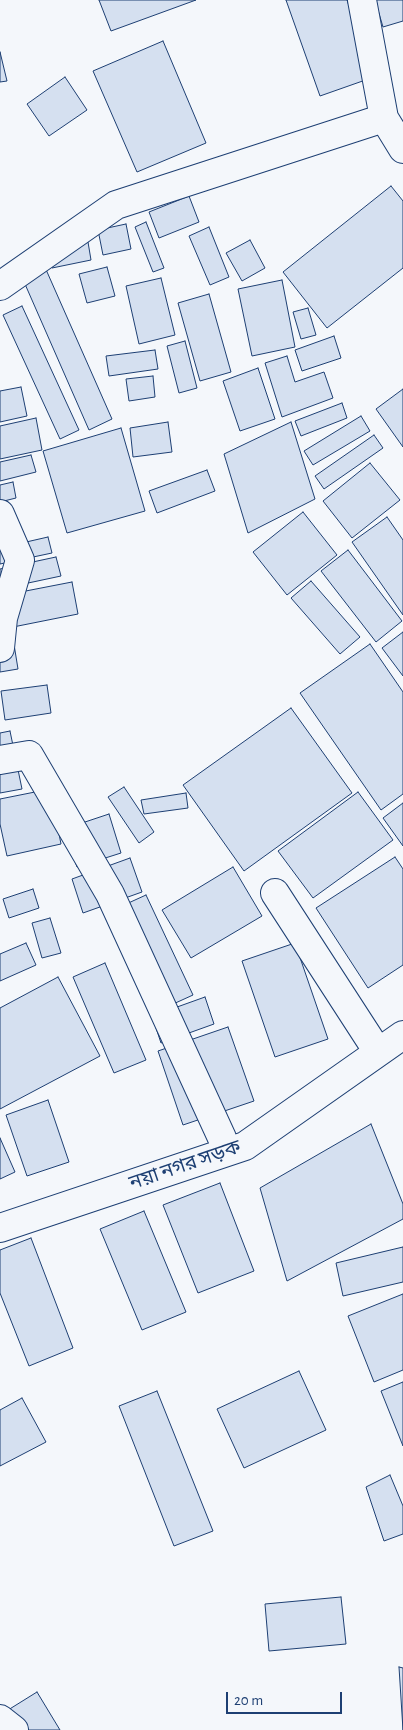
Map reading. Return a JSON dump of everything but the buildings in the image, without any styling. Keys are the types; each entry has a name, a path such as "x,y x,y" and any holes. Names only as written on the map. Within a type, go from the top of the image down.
{"street":[{"path":"362,0 384,118 403,149"},
{"path":"0,286 116,204 384,118"},
{"path":"0,514 20,560 3,618 0,648"},
{"path":"0,760 29,755 110,894 222,1138"},
{"path":"275,893 378,1052"},
{"name":"নয়া নগর সড়ক","path":"0,1228 245,1146 403,1035"},
{"path":"0,1719 14,1730"}]}
